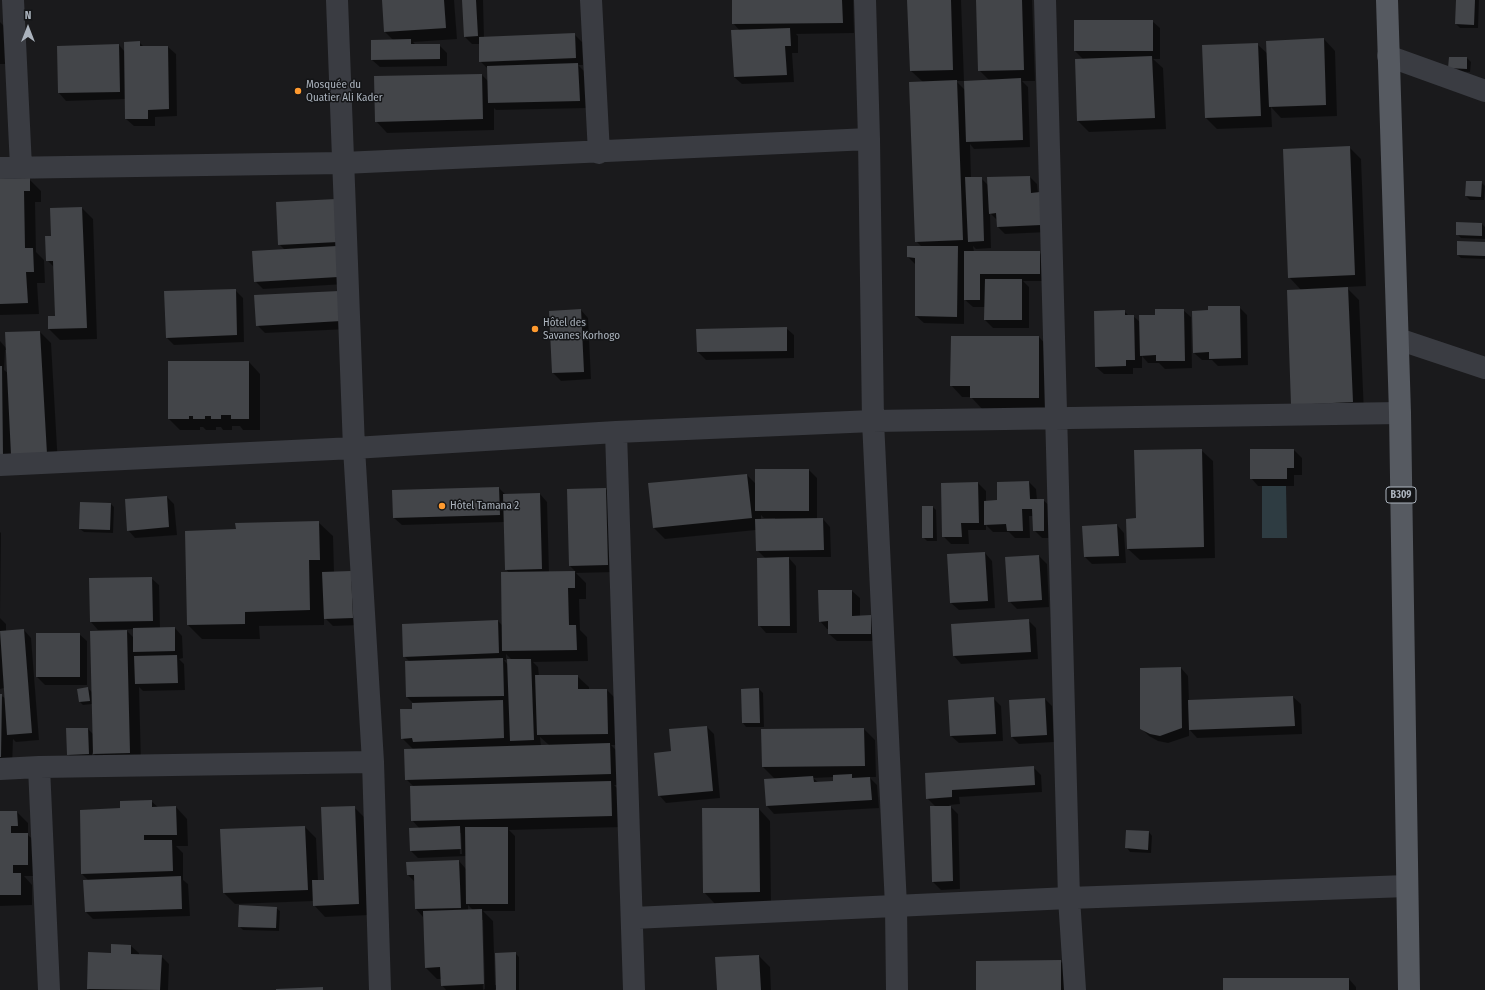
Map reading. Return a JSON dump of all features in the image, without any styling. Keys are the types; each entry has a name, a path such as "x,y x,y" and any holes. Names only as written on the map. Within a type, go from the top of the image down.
{"main road":[{"name":"B309","path":"1387,0 1400,413 1409,990"}],"street":[{"path":"13,0 10,168 343,163 869,140"},
{"path":"337,0 354,448 373,762 380,990"},
{"path":"591,0 599,152"},
{"path":"865,0 869,140 873,421 896,906 897,990"},
{"path":"1044,0 1070,898 1074,990"},
{"path":"1388,56 1485,91"},
{"path":"1398,339 1485,368"},
{"path":"0,465 354,448 616,432 873,421 1400,413"},
{"path":"616,432 633,918 634,990"},
{"path":"0,769 39,767 373,762"},
{"path":"39,767 49,990"},
{"path":"633,918 1070,898 1407,886"}],"shaded area":[{"path":"1262,486 1286,486 1287,538 1262,538"}],"building":[{"path":"382,0 444,0 446,28 384,32"},
{"path":"462,0 476,0 478,36 464,37"},
{"path":"732,0 842,0 843,23 732,24"},
{"path":"907,0 951,0 953,70 910,71"},
{"path":"976,0 1022,0 1024,70 978,71"},
{"path":"1456,0 1475,0 1474,25 1455,24"},
{"path":"1074,20 1153,20 1153,51 1074,51"},
{"path":"790,28 791,46 785,46 787,75 734,77 731,30"},
{"path":"575,33 576,58 479,62 479,37"},
{"path":"1324,38 1326,105 1269,107 1266,41"},
{"path":"411,39 411,44 440,44 440,59 371,60 371,40"},
{"path":"140,41 140,46 168,46 169,109 148,110 148,119 125,119 124,42"},
{"path":"1258,43 1261,116 1205,118 1202,45"},
{"path":"119,44 120,92 58,93 57,46"},
{"path":"1152,56 1155,118 1077,121 1075,59"},
{"path":"1449,57 1467,57 1467,69 1448,68"},
{"path":"578,63 580,101 488,103 487,66"},
{"path":"482,74 483,119 375,122 374,76"},
{"path":"1021,78 1023,140 966,142 964,81"},
{"path":"957,80 963,240 915,242 909,82"},
{"path":"1350,146 1355,275 1288,278 1283,149"},
{"path":"1030,176 1031,193 1040,192 1041,225 997,227 996,213 989,214 987,177"},
{"path":"965,177 982,177 984,241 968,242"},
{"path":"30,178 30,191 24,191 25,248 33,248 34,272 26,272 28,303 0,304 0,179"},
{"path":"1466,181 1482,181 1481,197 1465,196"},
{"path":"336,199 338,242 278,245 276,202"},
{"path":"82,207 87,328 48,329 48,316 55,316 53,261 46,261 45,236 51,236 50,208"},
{"path":"1456,222 1482,223 1482,236 1456,235"},
{"path":"1457,241 1485,242 1485,256 1457,255"},
{"path":"337,246 338,277 254,282 252,251"},
{"path":"907,246 958,246 957,317 915,316 915,258 907,257"},
{"path":"964,251 1040,251 1040,274 980,274 980,300 964,300"},
{"path":"985,279 1022,279 1022,320 984,320"},
{"path":"1348,287 1353,402 1291,405 1287,290"},
{"path":"236,289 237,335 166,338 164,291"},
{"path":"339,291 341,321 256,326 254,295"},
{"path":"1208,306 1240,306 1241,358 1209,359 1209,352 1193,353 1192,311 1208,310"},
{"path":"581,309 584,372 552,373 549,311"},
{"path":"1155,309 1184,309 1185,361 1156,361 1156,355 1140,356 1139,315 1155,315"},
{"path":"1125,310 1125,315 1134,315 1135,360 1126,360 1126,366 1095,367 1094,311"},
{"path":"787,327 787,351 697,352 696,329"},
{"path":"40,331 47,454 11,455 5,332"},
{"path":"951,336 1039,336 1039,398 970,398 970,386 950,386"},
{"path":"168,361 249,361 249,419 231,419 231,415 221,415 221,419 211,419 211,416 205,416 205,419 193,419 193,416 189,416 189,419 168,419"},
{"path":"0,366 2,366 3,456 0,456"},
{"path":"1202,449 1204,547 1127,549 1126,519 1136,518 1134,450"},
{"path":"1250,449 1294,449 1294,468 1287,468 1287,479 1250,479"},
{"path":"755,469 809,469 809,511 755,511"},
{"path":"747,474 752,518 653,528 648,483"},
{"path":"1029,481 1030,499 1044,499 1044,531 1033,531 1032,509 1022,509 1023,531 1007,531 1006,524 984,525 984,501 997,500 997,482"},
{"path":"978,482 979,523 961,523 962,537 942,537 941,483"},
{"path":"499,487 500,515 393,518 392,490"},
{"path":"606,488 608,565 569,566 567,489"},
{"path":"540,493 542,569 505,570 503,494"},
{"path":"167,496 169,527 127,531 125,499"},
{"path":"80,502 111,503 110,530 79,529"},
{"path":"922,506 933,506 933,538 922,538"},
{"path":"823,518 824,550 756,551 755,519"},
{"path":"319,521 320,560 309,560 310,610 245,612 245,624 187,625 185,531 236,529 235,523"},
{"path":"1117,524 1119,556 1084,557 1082,526"},
{"path":"985,552 988,601 950,603 947,554"},
{"path":"1039,555 1042,600 1008,602 1005,557"},
{"path":"789,557 790,626 758,626 757,558"},
{"path":"351,571 353,618 324,619 322,572"},
{"path":"575,571 575,588 568,588 569,625 576,625 577,650 502,651 501,572"},
{"path":"152,577 153,621 90,622 89,578"},
{"path":"818,590 852,590 852,616 871,615 871,634 828,634 828,621 819,622"},
{"path":"1029,619 1031,652 953,656 951,624"},
{"path":"498,620 499,653 403,657 402,624"},
{"path":"175,627 175,651 133,652 133,628"},
{"path":"24,629 32,733 7,735 0,631"},
{"path":"127,630 130,753 93,754 90,631"},
{"path":"36,633 80,633 80,677 36,677"},
{"path":"177,655 178,683 135,684 134,656"},
{"path":"503,658 504,696 406,697 405,661"},
{"path":"507,659 531,659 534,740 510,741"},
{"path":"1181,667 1182,728 1160,736 1150,734 1140,729 1140,668"},
{"path":"535,675 578,675 578,689 607,689 608,734 537,735"},
{"path":"88,687 90,701 79,702 77,689"},
{"path":"759,688 760,723 742,723 741,689"},
{"path":"0,694 2,694 1,757 0,757"},
{"path":"1293,696 1295,726 1189,730 1188,700"},
{"path":"994,697 996,734 950,736 948,700"},
{"path":"1045,698 1047,735 1011,737 1009,700"},
{"path":"503,700 504,738 413,742 412,738 401,739 400,709 412,709 412,703"},
{"path":"707,726 713,791 658,796 654,753 671,751 669,729"},
{"path":"66,728 88,728 89,754 67,755"},
{"path":"864,728 865,766 762,767 761,729"},
{"path":"610,743 611,774 405,780 404,749"},
{"path":"1034,766 1035,785 952,790 952,797 926,799 925,773"},
{"path":"852,774 852,778 870,777 872,800 766,806 764,779 813,776 814,782 833,781 833,775"},
{"path":"611,781 612,816 411,821 410,786"},
{"path":"152,800 152,807 176,806 177,835 144,835 144,840 172,840 173,871 81,874 80,810 120,808 120,801"},
{"path":"355,806 359,904 313,906 312,880 324,880 321,807"},
{"path":"930,806 951,806 953,881 932,882"},
{"path":"702,808 759,808 760,892 703,893"},
{"path":"0,811 17,811 18,826 11,826 11,833 28,833 28,865 13,865 13,873 21,873 21,895 0,895"},
{"path":"305,826 308,890 223,893 220,829"},
{"path":"460,826 461,849 410,851 409,828"},
{"path":"465,827 508,827 508,904 466,904"},
{"path":"1126,830 1149,831 1148,850 1125,848"},
{"path":"459,860 461,908 415,909 414,875 407,875 406,862"},
{"path":"181,876 182,909 85,912 83,880"},
{"path":"239,905 277,907 276,928 238,927"},
{"path":"482,909 484,984 441,986 440,967 425,968 423,911"},
{"path":"111,944 131,945 131,954 162,955 160,990 87,989 88,952 111,953"},
{"path":"516,952 516,990 496,990 495,953"},
{"path":"759,955 761,990 717,990 715,957"},
{"path":"1061,960 1061,990 976,990 976,961"},
{"path":"1223,978 1349,978 1349,990 1223,990"},
{"path":"323,987 323,990 276,990 276,989"}],"place":[{"name":"Mosquée du Quatier Ali Kader","path":"298,91"},
{"name":"Hôtel des Savanes Korhogo","path":"535,329"},
{"name":"Hôtel Tamana 2","path":"442,506"}]}
